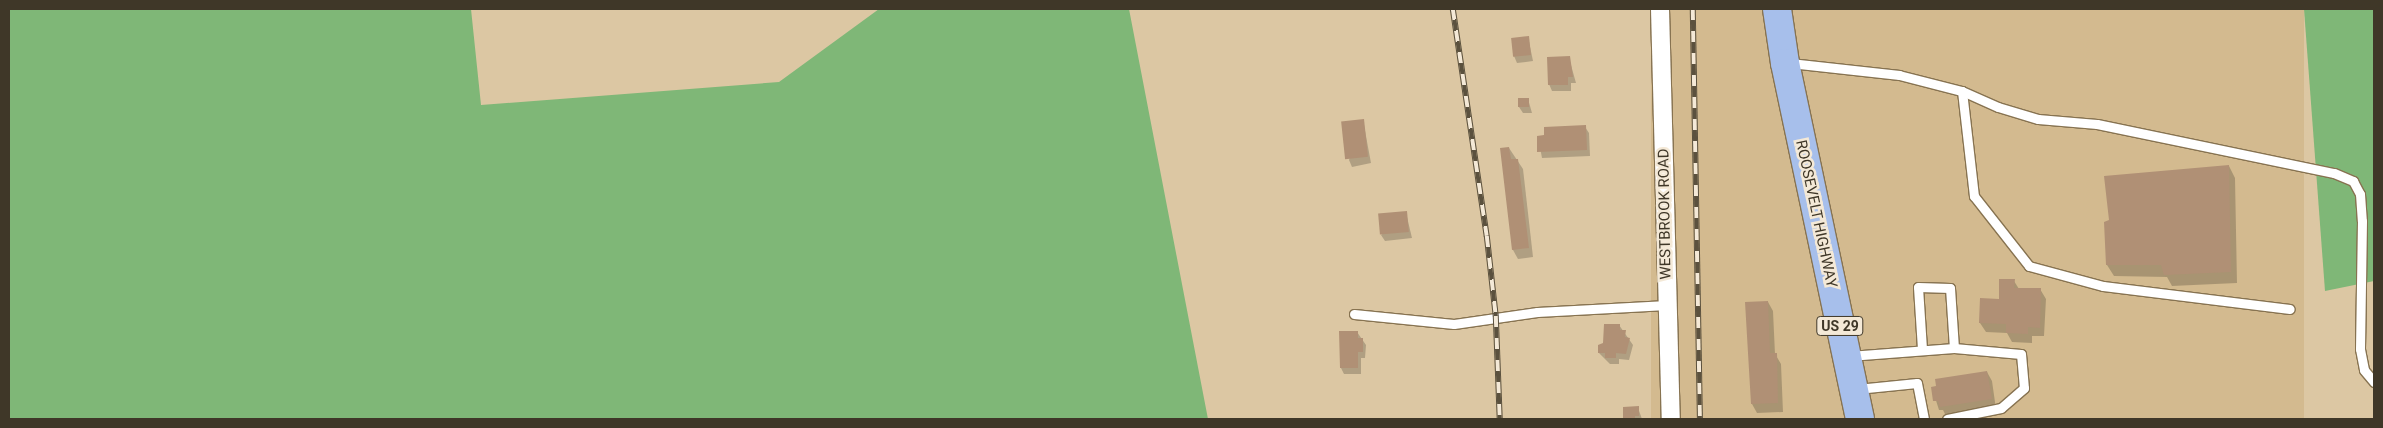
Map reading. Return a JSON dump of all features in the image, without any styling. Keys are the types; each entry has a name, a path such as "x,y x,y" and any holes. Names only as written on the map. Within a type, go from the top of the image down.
{"main road":[{"name":"ROOSEVELT HIGHWAY","path":"1777,9 1784,63 1860,419"}],"street":[{"name":"WESTBROOK ROAD","path":"1660,9 1671,419"}],"lane":[{"path":"1784,63 1898,76 1962,91 1998,107 2038,119 2097,124 2334,173 2353,181 2360,194 2362,221 2360,349 2364,370 2374,382"},
{"path":"1962,91 1974,196 2029,266 2103,286 2290,309"},
{"path":"1922,349 1918,287 1950,288 1954,348"},
{"path":"1354,314 1454,324 1538,312 1668,306"},
{"path":"1847,356 1954,348 2021,354 2024,388 2001,408 1947,419"},
{"path":"1854,389 1917,383 1924,419"}],"shaded area":[{"path":"1651,9 2304,9 2304,419 1651,419"}],"green space":[{"path":"9,9 471,9 481,105 779,82 879,9 1129,9 1208,419 9,419"},
{"path":"2304,9 2374,9 2374,281 2325,291"}],"building":[{"path":"1529,36 1531,55 1513,57 1511,38"},
{"path":"1570,56 1573,77 1568,77 1568,85 1548,85 1547,57"},
{"path":"1518,98 1529,98 1529,107 1518,107"},
{"path":"1364,119 1368,157 1345,159 1341,121"},
{"path":"1586,125 1587,150 1537,152 1537,136 1544,135 1544,127"},
{"path":"1509,147 1511,159 1518,159 1529,248 1512,250 1500,148"},
{"path":"2229,165 2231,272 2164,275 2161,265 2106,265 2104,222 2109,220 2104,176"},
{"path":"1407,211 1409,232 1380,234 1378,214"},
{"path":"1999,279 2015,279 2014,288 2041,288 2040,328 2028,327 2028,334 2006,333 2006,324 1979,323 1980,298 1999,299"},
{"path":"1768,301 1770,353 1777,353 1778,403 1751,404 1745,302"},
{"path":"1604,324 1620,324 1620,330 1626,330 1625,337 1630,338 1626,354 1616,353 1616,358 1605,358 1605,353 1598,353 1598,345 1603,343"},
{"path":"1339,331 1358,331 1358,338 1363,338 1363,352 1358,352 1358,368 1340,368"},
{"path":"1987,371 1992,399 1940,407 1938,401 1933,401 1931,387 1936,386 1935,379"},
{"path":"1639,406 1639,416 1635,416 1635,419 1623,419 1623,407"}],"railway":[{"path":"1453,9 1487,236 1496,316 1500,419"},
{"path":"1693,9 1700,419"}]}
